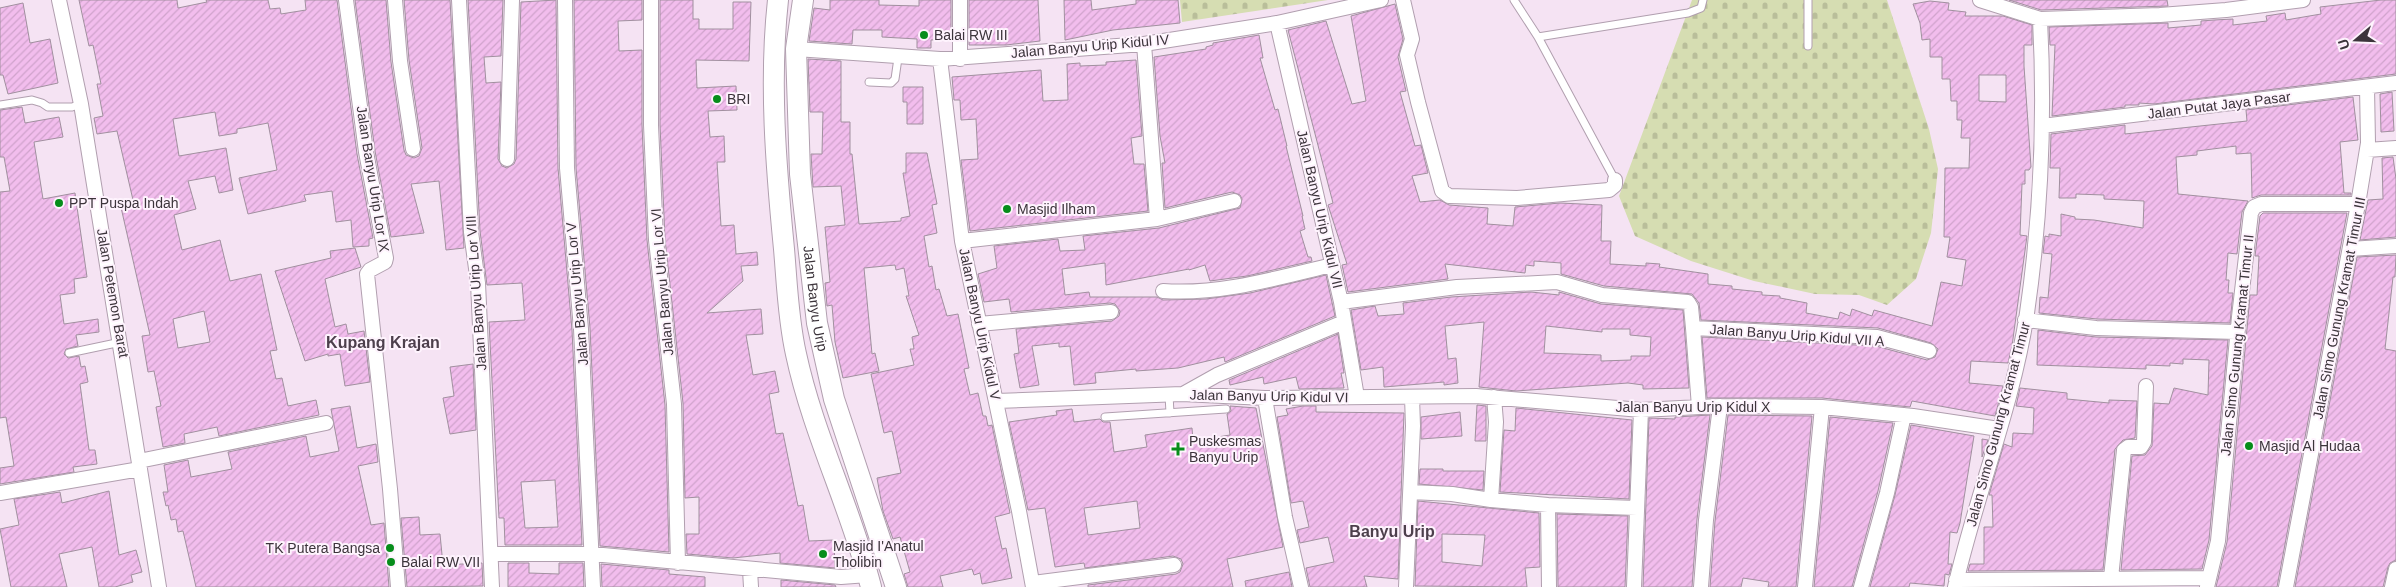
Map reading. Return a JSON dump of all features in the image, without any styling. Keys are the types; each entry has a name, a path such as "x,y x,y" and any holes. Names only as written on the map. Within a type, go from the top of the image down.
{"main road":[{"name":"Jalan Banyu Urip","path":"778,0 773,43 779,195 796,353 812,410 870,581"},
{"name":"Jalan Banyu Urip","path":"803,0 796,49 800,174 817,322 834,399 896,587"},
{"path":"796,353 822,350"}],"street":[{"name":"Jalan Petemon Barat","path":"59,0 82,104 159,587"},
{"name":"Jalan Banyu Urip Lor IX","path":"346,0 366,152 386,258 385,262 370,270 367,274 398,587"},
{"path":"395,0 400,62 413,149"},
{"name":"Jalan Banyu Urip Lor VIII","path":"459,0 471,232 478,283 492,587"},
{"path":"507,159 512,0"},
{"name":"Jalan Banyu Urip Lor V","path":"565,0 567,168 581,329 593,587"},
{"name":"Jalan Banyu Urip Lor VI","path":"651,0 651,125 656,240 674,404 678,563"},
{"path":"960,0 960,58"},
{"path":"1403,0 1412,39 1407,56 1442,191 1449,196 1516,198 1609,190 1615,185 1615,180"},
{"path":"1980,0 2019,6 2040,19 2160,15 2226,5 2303,0"},
{"name":"Jalan Banyu Urip Kidul IV","path":"796,49 940,60 1144,44 1277,23 1374,1"},
{"name":"Jalan Simo Gunung Kramat Timur","path":"1955,583 1999,429 2025,320 2039,191 2043,86 2040,19"},
{"name":"Jalan Banyu Urip Kidul VII","path":"1277,23 1341,302 1357,397"},
{"path":"1144,44 1157,218"},
{"name":"Jalan Banyu Urip Kidul V","path":"940,60 962,241 1033,585"},
{"name":"Jalan Putat Jaya Pasar","path":"2042,126 2396,83"},
{"name":"Jalan Simo Gunung Kramat Timur III","path":"2286,587 2367,150 2367,87"},
{"path":"2367,150 2396,148"},
{"path":"962,241 1157,218 1234,201"},
{"name":"Jalan Simo Gunung Kramat Timur II","path":"2208,583 2218,541 2251,213 2254,207 2260,204 2358,204"},
{"path":"2350,249 2396,246"},
{"path":"1163,292 1232,288 1332,266"},
{"name":"Jalan Banyu Urip Kidul VII A","path":"1341,302 1457,287 1557,282 1602,295 1688,302 1691,307 1698,407"},
{"path":"979,324 1112,312"},
{"path":"2025,320 2096,328 2238,332"},
{"name":"Jalan Banyu Urip Kidul VI","path":"1176,394 1217,374 1344,322"},
{"name":"Jalan Banyu Urip Kidul VII A","path":"1693,328 1877,337 1930,351"},
{"path":"2116,581 2124,450 2128,447 2141,447 2144,442 2146,386"},
{"name":"Jalan Banyu Urip Kidul VI","path":"996,401 1176,394 1265,398 1357,397"},
{"name":"Jalan Banyu Urip Kidul X","path":"1357,397 1494,397 1641,410 1720,406 1822,407 1904,415 1999,429"},
{"path":"1406,587 1411,492 1412,397"},
{"path":"1491,500 1496,422 1494,397"},
{"path":"1265,398 1284,517 1301,587"},
{"path":"1700,587 1720,406"},
{"path":"1805,587 1816,487 1822,407"},
{"path":"1634,587 1641,410"},
{"path":"1861,587 1887,493 1904,415"},
{"path":"0,492 139,465 326,423"},
{"path":"1411,492 1452,494 1491,500 1548,505 1637,508"},
{"path":"1548,505 1549,587"},
{"path":"491,554 592,554 870,581"},
{"path":"1033,585 1174,565"},
{"path":"2392,587 2396,569"},
{"path":"750,570 750,587"},
{"path":"1955,583 2116,581 2208,583"}],"lane":[{"path":"1514,0 1538,37 1615,180"},
{"path":"1538,37 1688,13 1701,8 1704,0"},
{"path":"1808,0 1808,46"},
{"path":"869,82 891,83 895,79 898,58"},
{"path":"0,105 32,100 48,107 72,107 82,104"},
{"path":"69,353 121,342"},
{"path":"1170,413 1176,394"},
{"path":"1105,417 1226,409"}],"green space":[{"path":"1180,0 1328,0 1182,22"},
{"path":"1692,0 1887,0 1929,129 1938,169 1931,233 1916,279 1887,305 1859,295 1815,294 1754,281 1691,261 1635,236 1619,196"}],"building":[{"path":"79,0 177,0 178,8 207,2 206,0 268,0 270,9 280,8 281,14 306,10 305,0 337,0 357,154 373,238 369,239 369,246 353,247 351,220 336,222 332,191 304,195 306,201 248,214 239,178 277,170 268,123 237,129 237,133 219,136 215,112 173,119 179,156 226,148 233,190 219,193 215,176 188,181 196,209 174,215 182,250 220,240 230,281 261,274 277,350 270,351 276,379 282,378 288,406 316,400 319,415 219,436 217,427 184,434 185,443 163,447 156,407 161,406 154,371 148,372 142,336 150,335 120,203 133,200 117,131 97,134 94,118 103,116 97,84 101,84 93,45 89,46","holes":["204,311 210,342 178,348 173,319"]},
{"path":"355,0 386,0 391,62 404,150 406,155 414,158 419,156 422,148 409,60 404,0 450,0 464,248 446,250 439,181 411,184 424,233 391,237 375,151"},
{"path":"468,0 503,0 501,56 484,57 486,83 501,82 498,159 502,166 507,168 514,164 516,159 521,2 556,0 558,168 572,330 582,545 505,545 504,518 499,518 489,322 525,320 522,283 487,285 480,231","holes":["555,480 558,527 525,528 521,482"]},
{"path":"574,0 642,0 642,20 618,21 619,51 642,50 642,125 647,240 665,405 669,552 600,546 590,328 576,168"},
{"path":"660,0 693,0 693,19 699,19 699,29 733,29 733,2 751,2 749,61 696,60 697,88 736,86 737,110 708,111 710,137 724,136 725,162 717,162 721,226 734,225 736,254 757,252 758,265 741,266 743,281 707,313 761,309 763,334 746,335 753,375 775,371 779,392 769,394 776,434 783,433 798,506 803,505 809,541 834,540 835,568 780,563 780,553 733,558 687,554 686,534 699,534 699,497 685,498 683,403 665,239 660,125"},
{"path":"830,0 879,0 879,5 919,6 919,0 951,0 951,39 931,40 931,48 917,48 917,39 882,37 882,30 853,30 852,44 809,41 814,8 830,10"},
{"path":"969,0 1038,0 1040,41 1006,45 969,45"},
{"path":"1064,0 1091,0 1092,10 1136,4 1136,0 1178,0 1180,23 1113,30 1065,40"},
{"path":"2009,0 2167,0 2168,6 2041,10"},
{"path":"2396,0 2396,74 2154,104 2139,103 2139,105 2125,105 2125,107 2052,116 2055,45 2050,45 2049,27 2168,23 2168,28 2201,25 2201,21 2233,19 2233,25 2267,21 2266,16 2285,13 2286,20 2321,14 2320,7"},
{"path":"1930,1 1949,3 1948,10 1966,12 1965,16 2003,16 2032,25 2032,45 2024,45 2031,167 2029,170 2025,170 2025,184 2022,184 2020,235 2027,236 2012,346 2008,363 1971,361 1969,383 2003,386 1995,416 1912,401 1910,407 1822,398 1707,398 1702,337 1876,346 1927,360 1935,357 1938,349 1931,343 1878,328 1701,320 1699,303 1692,294 1604,286 1561,274 1561,263 1534,261 1534,266 1526,265 1525,273 1445,264 1448,279 1348,292 1342,265 1347,264 1328,205 1333,203 1288,30 1326,21 1352,104 1366,101 1351,16 1395,4 1403,39 1398,57 1406,91 1400,92 1415,146 1421,145 1428,173 1412,176 1420,202 1440,200 1449,205 1488,208 1487,224 1513,226 1515,207 1560,203 1602,205 1601,241 1611,241 1610,264 1646,266 1646,263 1660,264 1659,267 1708,274 1708,284 1732,286 1732,289 1762,292 1762,295 1780,296 1780,298 1807,303 1806,313 1838,319 1840,312 1850,316 1852,309 1872,316 1874,310 1932,326 1941,282 1962,286 1966,260 1947,257 1950,237 1944,237 1945,168 1969,168 1970,138 1961,138 1962,120 1957,120 1957,101 1951,101 1950,79 1942,79 1942,57 1930,57 1930,39 1922,40 1920,23 1913,4","holes":["1979,75 2006,75 2006,102 1979,101"]},
{"path":"23,3 30,43 50,39 58,83 8,94 3,75 0,75 0,8"},
{"path":"1259,35 1263,58 1260,58 1275,110 1278,109 1303,216 1305,229 1300,231 1308,257 1311,257 1312,261 1247,276 1210,281 1205,265 1189,270 1106,285 1105,263 1062,269 1065,295 1089,292 1090,297 1157,297 1163,300 1206,299 1250,293 1326,275 1335,316 1225,362 1224,357 1178,368 1136,371 1136,369 1095,373 1096,383 1074,385 1070,346 1059,347 1059,343 1032,346 1039,385 1020,388 1014,354 1019,353 1016,329 1112,321 1119,316 1120,311 1115,304 1110,303 1011,312 1009,299 984,302 978,274 997,268 994,246 1058,239 1060,251 1085,250 1083,236 1159,228 1240,208 1242,199 1240,195 1232,192 1165,208 1162,163 1165,163 1160,136 1154,57 1206,49 1206,47 1213,45 1213,43"},
{"path":"808,59 841,61 841,122 850,122 850,154 852,154 859,224 901,221 901,218 910,216 903,173 906,173 906,153 927,153 937,204 932,205 937,233 924,236 929,267 932,266 936,290 939,289 947,316 958,314 969,368 964,369 970,395 978,393 983,416 986,416 988,426 992,425 1010,513 995,517 1002,549 1006,548 1012,578 982,584 980,573 974,575 972,569 940,576 943,587 908,587 904,574 910,572 900,537 893,539 883,511 877,478 901,473 892,431 884,433 871,374 914,365 910,349 914,349 912,337 919,335 906,296 909,296 904,268 896,270 895,265 864,268 872,354 875,353 879,371 843,378 835,342 832,305 827,306 825,283 830,282 825,227 845,225 841,186 813,187 811,154 822,154 823,112 810,112"},
{"path":"1136,60 1142,136 1131,138 1134,164 1144,164 1148,211 970,231 961,160 978,159 976,119 961,120 960,100 954,100 952,77 1041,70 1043,101 1068,100 1067,64 1080,63 1080,66 1106,65 1106,62"},
{"path":"903,87 923,87 923,124 907,124 907,102 903,102"},
{"path":"2392,92 2394,131 2381,132 2380,94"},
{"path":"2353,97 2358,140 2340,142 2344,193 2351,193 2351,195 2261,195 2252,198 2251,153 2236,154 2236,146 2197,151 2197,155 2176,157 2178,194 2248,201 2242,212 2237,254 2228,253 2226,280 2229,280 2228,293 2233,293 2230,323 2097,319 2039,313 2040,297 2048,298 2052,254 2043,253 2045,236 2049,237 2049,234 2061,236 2061,214 2075,217 2075,219 2094,220 2143,228 2144,201 2104,199 2104,195 2076,194 2076,198 2059,198 2060,168 2050,168 2051,134 2125,125 2125,134 2247,121 2246,110"},
{"path":"22,107 25,123 59,117 63,137 34,142 43,199 75,193 87,277 74,279 75,293 60,295 64,324 98,319 99,332 76,335 78,346 66,349 64,354 68,358 79,356 81,367 85,366 88,382 80,384 89,450 95,450 97,464 73,467 74,472 0,484 0,468 14,466 6,417 0,418 0,192 10,191 4,157 0,157 0,110"},
{"path":"2393,157 2396,179 2396,237 2360,240 2368,200 2383,199 2382,158"},
{"path":"2263,213 2347,213 2277,587 2216,587 2227,542 2250,295 2257,295 2259,256 2255,256 2260,216"},
{"path":"355,248 361,267 325,279 335,327 346,324 348,334 364,331 370,382 345,386 340,354 328,356 328,354 305,361 275,271 331,258 330,251"},
{"path":"2396,255 2395,277 2393,277 2385,349 2396,351 2396,560 2390,563 2388,567 2383,587 2295,587 2357,257"},
{"path":"1531,292 1559,295 1559,292 1601,304 1683,310 1689,388 1643,389 1643,385 1628,383 1516,391 1479,387 1484,322 1445,326 1448,359 1456,358 1458,383 1444,385 1444,382 1384,387 1383,367 1361,370 1351,310 1375,306 1378,316 1404,314 1403,303 1451,297","holes":["1546,326 1602,332 1602,329 1630,329 1630,335 1651,337 1650,356 1631,356 1631,360 1601,361 1601,355 1544,353"]},
{"path":"2038,330 2096,337 2228,340 2209,540 2202,569 2121,570 2132,456 2145,455 2152,446 2154,403 2169,404 2174,388 2208,395 2209,360 2183,359 2183,364 2170,363 2170,366 2146,365 2146,369 2037,365"},
{"path":"1338,334 1344,373 1341,373 1344,388 1299,389 1296,377 1264,384 1263,377 1230,385 1229,380"},
{"path":"473,364 476,430 450,434 443,398 454,396 450,367"},
{"path":"2020,388 2067,393 2067,399 2109,403 2109,400 2137,401 2135,438 2123,440 2115,449 2103,570 1968,571 1970,564 1984,564 1984,527 1993,527 1992,495 1989,495 2004,444 2012,447 2013,433 2033,434 2034,408 2016,406"},
{"path":"1477,405 1486,406 1486,441 1475,441"},
{"path":"350,406 357,448 376,444 378,462 358,466 371,525 384,523 389,587 196,587 183,531 178,532 176,519 171,520 168,505 166,506 163,492 168,492 164,465 188,460 191,477 232,469 228,452 306,436 310,457 339,451 331,409"},
{"path":"1230,406 1256,408 1283,547 1227,559 1233,587 1088,587 1088,585 1176,574 1180,572 1183,564 1181,559 1173,556 1085,568 1084,563 1055,567 1045,508 1028,510 1009,422 1057,415 1056,411 1072,409 1074,422 1100,419 1103,422 1110,422 1114,452 1147,447 1145,435 1192,428 1193,441 1230,435 1227,414 1231,411","holes":["1137,501 1140,528 1088,535 1084,508"]},
{"path":"1316,406 1316,412 1404,413 1398,579 1364,576 1367,587 1310,587 1306,568 1334,562 1328,537 1300,543 1297,530 1309,527 1303,501 1291,503 1277,417 1288,415 1286,409"},
{"path":"1516,408 1632,420 1629,499 1500,492 1504,430 1515,431"},
{"path":"1460,412 1462,436 1421,439 1421,417"},
{"path":"1710,415 1697,519 1692,587 1643,587 1649,418 1675,419 1675,417"},
{"path":"1728,415 1812,416 1796,587 1768,587 1769,582 1743,578 1741,587 1710,587 1715,521"},
{"path":"1830,417 1893,423 1878,491 1852,587 1814,587"},
{"path":"1911,425 1974,436 1960,523 1957,533 1950,532 1948,564 1952,564 1949,575 1945,574 1944,586 1910,583 1909,587 1870,587 1895,495"},
{"path":"1982,439 1988,440 1982,457"},
{"path":"1420,469 1484,471 1483,490 1419,484"},
{"path":"109,491 119,555 136,550 142,572 131,575 133,582 115,587 99,587 92,547 59,554 67,587 11,587 0,529 19,525 14,499 60,492 62,503"},
{"path":"1418,501 1539,513 1540,567 1525,568 1527,587 1415,586","holes":["1442,534 1485,535 1482,566 1442,562"]},
{"path":"1557,514 1628,516 1625,587 1558,587"},
{"path":"419,517 420,535 440,534 443,565 482,563 483,586 407,587 401,518"},
{"path":"508,563 529,563 529,573 559,574 559,563 583,563 584,587 508,587"},
{"path":"601,564 669,570 669,574 705,577 705,587 602,587"},
{"path":"1289,572 1292,587 1246,587 1245,581"},
{"path":"781,580 835,585 836,587 781,587"}],"place":[{"name":"Balai RW III","path":"924,35"},
{"name":"BRI","path":"717,99"},
{"name":"PPT Puspa Indah","path":"59,203"},
{"name":"Masjid Ilham","path":"1007,209"},
{"name":"Masjid Al Hudaa","path":"2249,446"},
{"name":"Puskesmas Banyu Urip","path":"1178,449"},
{"name":"TK Putera Bangsa","path":"390,548"},
{"name":"Masjid I'Anatul Tholibin","path":"823,554"},
{"name":"Balai RW VII","path":"391,562"}],"district":[{"name":"Kupang Krajan","path":"383,342"},
{"name":"Banyu Urip","path":"1392,531"}]}
